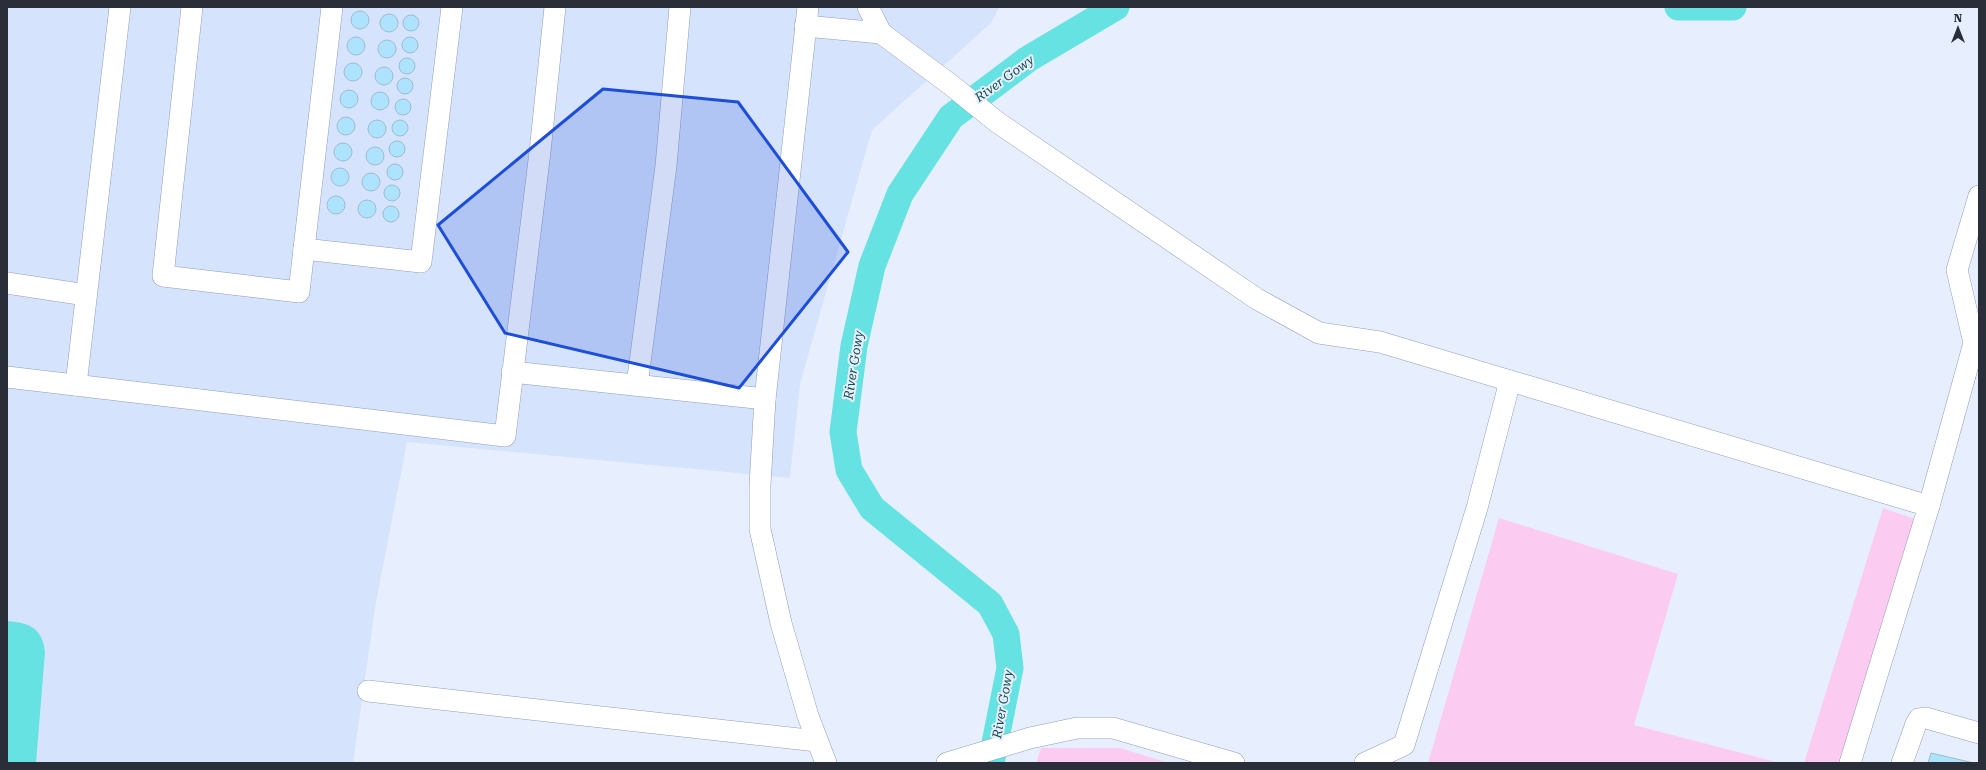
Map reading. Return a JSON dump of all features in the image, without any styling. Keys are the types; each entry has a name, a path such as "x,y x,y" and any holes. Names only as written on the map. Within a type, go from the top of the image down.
{"lane":[{"path":"76,385 120,7"},
{"path":"192,7 163,276 299,292 332,7"},
{"path":"304,249 421,262 452,7"},
{"path":"7,377 505,436 540,152 554,7"},
{"path":"636,385 666,166 680,7"},
{"path":"868,7 881,33"},
{"path":"826,763 808,716 781,623 760,529 760,485 765,399 806,16 881,33 951,85 997,122 1257,300 1319,334 1380,342 1929,506"},
{"path":"1850,763 1929,506 1974,343 1957,270 1979,196"},
{"path":"7,283 86,296"},
{"path":"512,372 765,399"},
{"path":"1365,763 1404,745 1477,508 1510,381"},
{"path":"368,691 817,741"},
{"path":"1902,763 1919,719 1926,718 1979,733"},
{"path":"948,763 1030,738 1077,728 1113,728 1234,763"}],"highlighted area":[{"path":"603,89 738,102 848,252 739,388 505,333 438,225"}],"shaded area":[{"path":"7,7 999,7 991,23 872,130 800,384 790,478 407,442 375,608 353,763 7,763"},
{"path":"1883,508 1915,519 1839,763 1804,763"},
{"path":"1499,518 1678,574 1634,725 1780,763 1428,763"},
{"path":"7,621 22,623 34,628 41,637 45,652 36,763 7,763"},
{"path":"1041,748 1120,748 1169,763 1036,763"}],"building":[{"path":"356,11 364,11 369,16 367,27 364,29 356,29 351,24 351,16"},
{"path":"385,14 393,14 398,19 396,30 393,32 385,32 380,27 380,19"},
{"path":"411,15 418,20 419,23 414,30 411,31 404,26 403,23 408,16"},
{"path":"352,37 360,37 365,42 363,53 360,55 352,55 347,50 347,42"},
{"path":"410,37 416,39 418,45 416,51 410,53 404,51 402,45 404,39"},
{"path":"383,40 391,40 396,45 394,56 391,58 383,58 378,53 378,45"},
{"path":"407,58 414,63 415,66 410,73 407,74 400,69 399,66 404,59"},
{"path":"349,63 357,63 362,68 360,79 357,81 349,81 344,76 344,68"},
{"path":"380,67 388,67 393,72 391,83 388,85 380,85 375,80 375,72"},
{"path":"405,78 411,80 413,86 411,92 405,94 399,92 397,86 399,80"},
{"path":"345,90 353,90 358,95 356,106 353,108 345,108 340,103 340,95"},
{"path":"376,92 384,92 389,97 387,108 384,110 376,110 371,105 371,97"},
{"path":"403,99 410,104 411,107 406,114 403,115 396,110 395,107 400,100"},
{"path":"342,117 350,117 355,122 353,133 350,135 342,135 337,130 337,122"},
{"path":"373,120 381,120 386,125 384,136 381,138 373,138 368,133 368,125"},
{"path":"400,120 407,125 408,128 403,135 400,136 393,131 392,128 397,121"},
{"path":"397,141 404,146 405,149 400,156 397,157 390,152 389,149 394,142"},
{"path":"339,143 347,143 352,148 350,159 347,161 339,161 334,156 334,148"},
{"path":"371,147 379,147 384,152 382,163 379,165 371,165 366,160 366,152"},
{"path":"395,164 401,166 403,172 401,178 395,180 389,178 387,172 389,166"},
{"path":"336,168 344,168 349,173 347,184 344,186 336,186 331,181 331,173"},
{"path":"367,173 375,173 380,178 378,189 375,191 367,191 362,186 362,178"},
{"path":"392,185 398,187 400,193 398,199 392,201 386,199 384,193 386,187"},
{"path":"332,196 340,196 345,201 343,212 340,214 332,214 327,209 327,201"},
{"path":"363,200 371,200 376,205 374,216 371,218 363,218 358,213 358,205"},
{"path":"391,206 398,211 399,214 394,221 391,222 384,217 383,214 388,207"},
{"path":"1931,753 1974,763 1928,763"}],"waterway":[{"name":"River Gowy","path":"991,763 1010,668 1006,634 990,604 872,508 849,470 843,432 854,346 872,266 900,194 951,117 1028,59 1116,7"},
{"name":"River Gowy","path":"1678,7 1733,7"}]}
